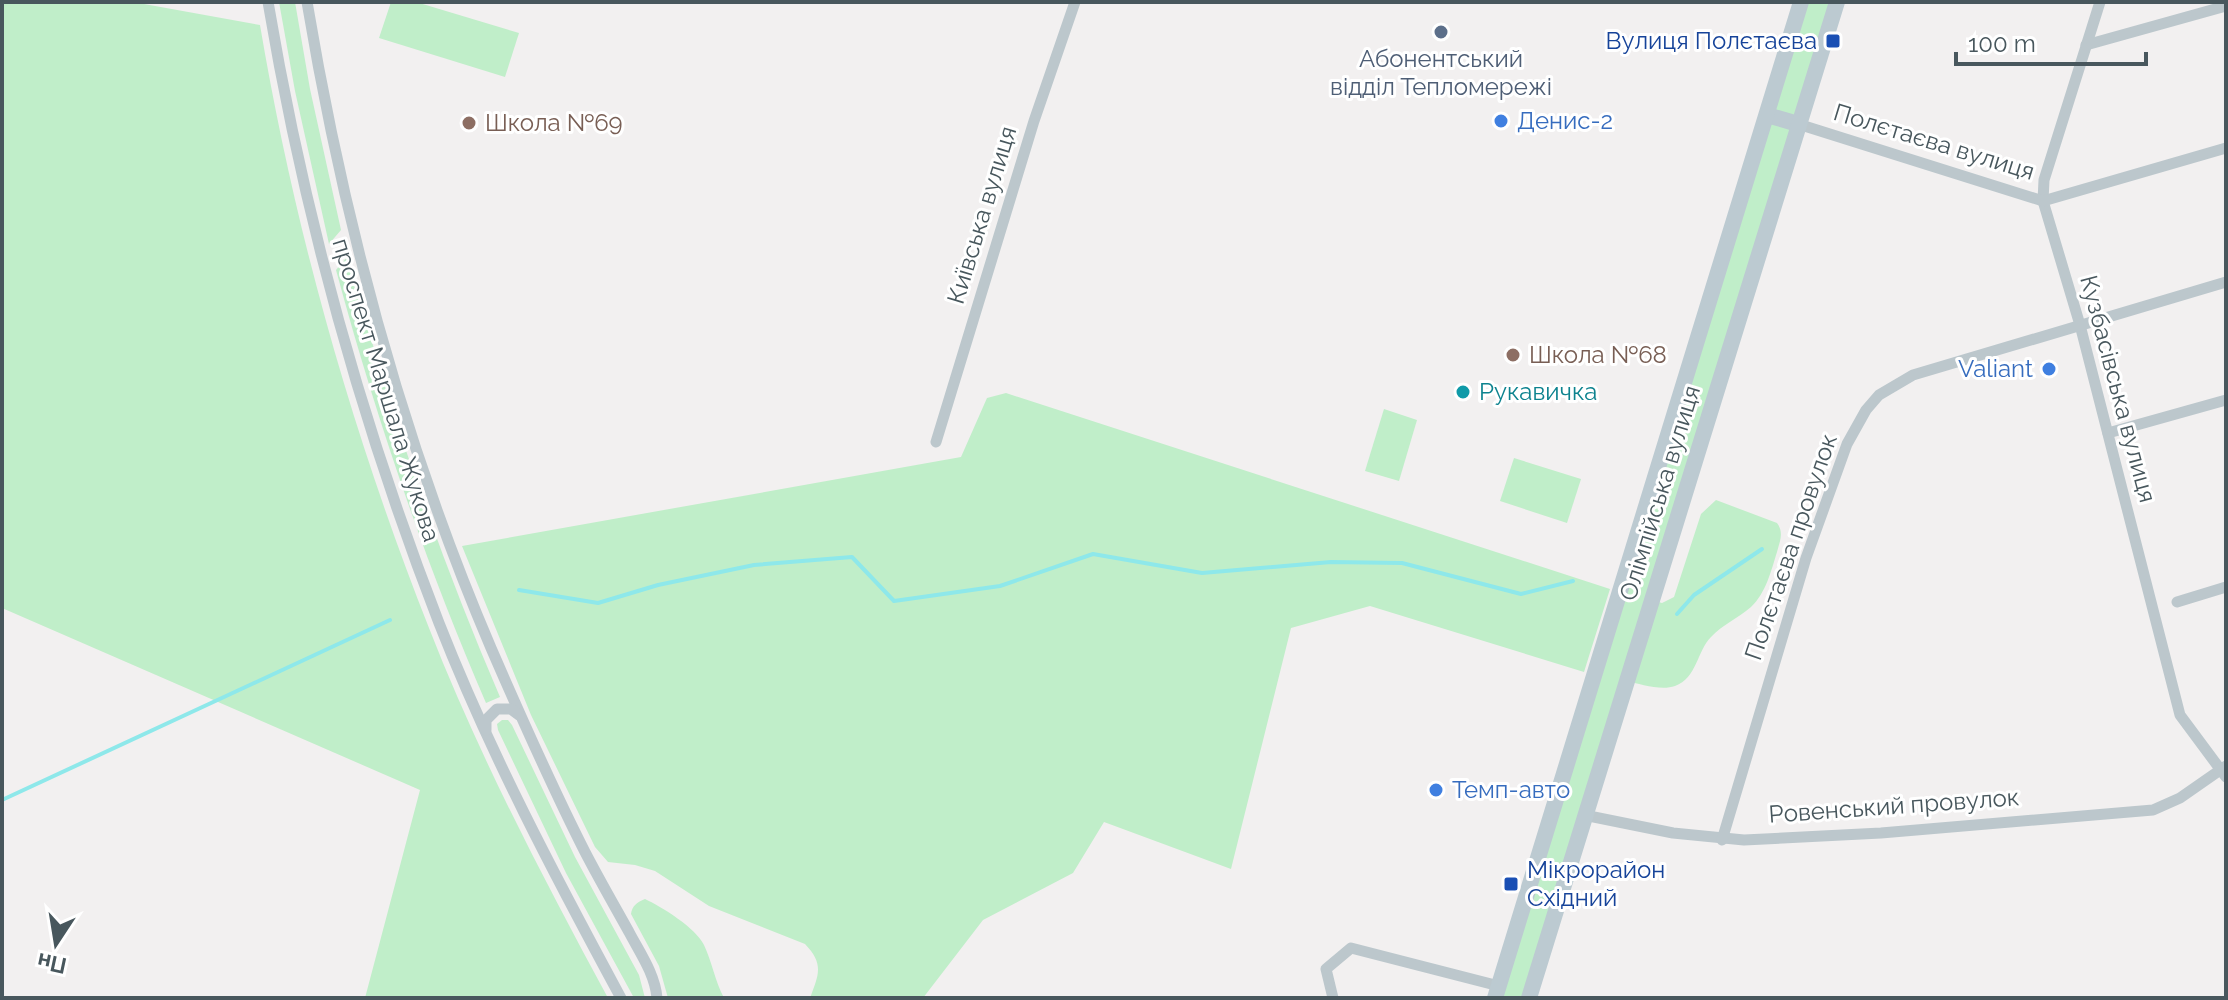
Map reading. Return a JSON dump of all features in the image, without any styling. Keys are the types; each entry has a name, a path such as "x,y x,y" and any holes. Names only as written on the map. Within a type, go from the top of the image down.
{"main road":[{"name":"Олімпійська вулиця","path":"1497,992 1801,2"},
{"name":"Олімпійська вулиця","path":"1529,998 1837,2"},
{"name":"Полєтаєва вулиця","path":"1767,115 1798,124"},
{"name":"Ровенський провулок","path":"1555,806 1584,815"}],"street":[{"name":"проспект Маршала Жукова","path":"268,2 283,94 313,229 349,363 391,495 440,626 487,734 556,878 621,998"},
{"name":"проспект Маршала Жукова","path":"307,2 321,86 350,220 386,353 427,483 522,719 585,852 650,970 657,998"},
{"name":"Київська вулиця","path":"936,442 1034,121 1075,2"},
{"name":"Кузбасівська вулиця","path":"2100,2 2044,180 2043,201 2080,325 2180,715 2224,771"},
{"path":"2086,45 2226,6"},
{"name":"Полєтаєва вулиця","path":"1798,124 2043,201 2226,148"},
{"name":"Полєтаєва провулок","path":"1722,840 1806,558 1847,444 1866,410 1879,395 1913,375 2226,282"},
{"path":"2108,433 2226,400"},
{"path":"2177,602 2226,587"},
{"path":"487,734 486,720 497,709 511,709 522,719"},
{"name":"Ровенський провулок","path":"1584,815 1722,840 1881,833 2138,813 2180,798 2224,771"},
{"path":"1333,998 1326,969 1351,948 1497,992"}],"green space":[{"path":"2,2 133,2 260,25 290,179 329,331 401,555 448,676 490,770 608,998 365,998 420,790 2,608"},
{"path":"279,2 295,2 310,89 341,230 329,244 295,91"},
{"path":"391,2 416,2 519,33 505,77 379,38"},
{"path":"1802,2 1837,2 1652,600 1662,603 1674,597 1701,514 1716,500 1777,523 1781,537 1773,567 1756,601 1711,637 1692,671 1682,682 1663,688 1626,681 1529,998 1495,998"},
{"path":"348,256 416,479 500,697 486,703 422,543 368,380 336,270"},
{"path":"1006,393 1610,589 1584,672 1370,606 1291,628 1231,869 1104,822 1073,873 983,920 923,998 810,998 818,970 815,958 805,944 709,906 655,871 608,862 595,847 531,715 462,546 961,457 987,398"},
{"path":"1384,409 1417,420 1399,481 1365,471"},
{"path":"1514,458 1581,479 1567,523 1500,501"},
{"path":"508,720 512,725 575,857 639,975 645,998 634,998 566,873 498,730 497,724"},
{"path":"645,899 678,919 700,938 724,998 668,998 659,966 631,914 635,905"}],"waterway":[{"path":"1677,614 1694,595 1762,549"},
{"path":"519,590 598,603 658,585 754,565 852,557 894,601 1000,586 1093,554 1202,573 1331,562 1402,563 1521,594 1573,581"},
{"path":"2,800 390,620"}],"place":[{"name":"Абонентський відділ Тепломережі","path":"1441,32"},
{"name":"Вулиця Полєтаєва","path":"1833,41"},
{"name":"Денис-2","path":"1501,121"},
{"name":"Школа №69","path":"469,123"},
{"name":"Школа №68","path":"1513,355"},
{"name":"Valiant","path":"2049,369"},
{"name":"Рукавичка","path":"1463,392"},
{"name":"Темп-авто","path":"1436,790"},
{"name":"Мікрорайон Східний","path":"1511,884"}]}
